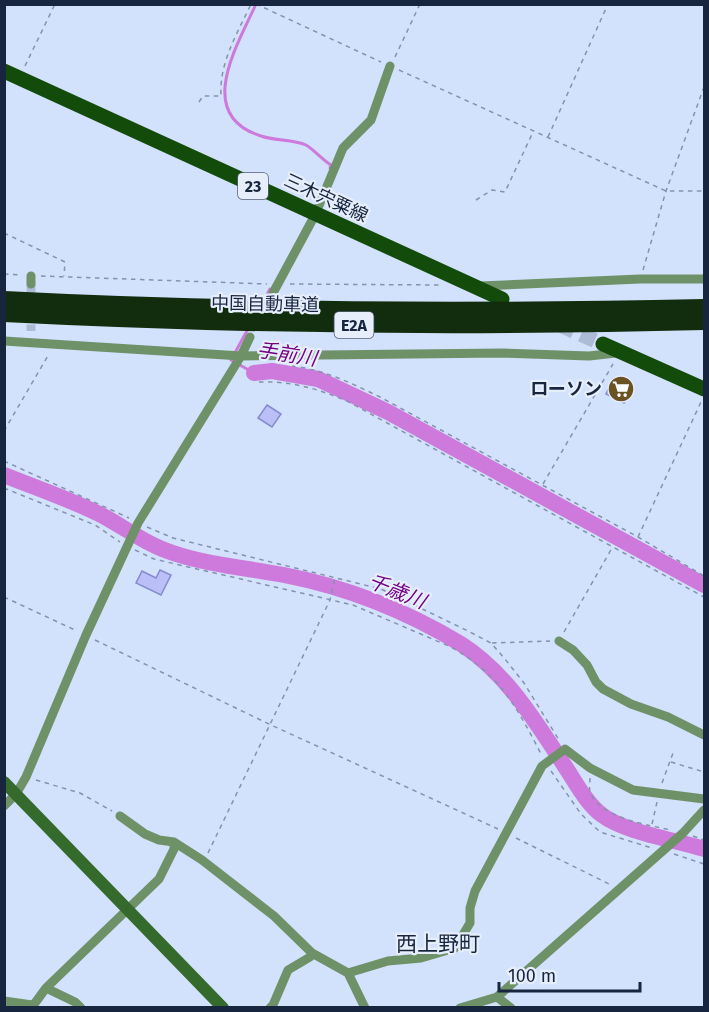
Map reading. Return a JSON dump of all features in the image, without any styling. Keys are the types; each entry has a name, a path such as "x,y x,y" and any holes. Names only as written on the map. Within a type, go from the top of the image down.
{"highway":[{"name":"中国自動車道","path":"4,299 303,309 705,307"},
{"name":"中国自動車道","path":"4,314 300,325 460,326 705,322"}],"main road":[{"name":"三木宍粟線","path":"4,70 502,299"},
{"path":"603,344 703,394"}],"street":[{"path":"275,288 315,214 343,148 371,120 390,66"},
{"path":"475,286 640,279 705,279"},
{"path":"32,331 32,343"},
{"path":"4,806 16,794 26,777 86,635 128,544 250,338"},
{"path":"4,341 241,356 503,353 589,356 620,352"},
{"path":"559,641 573,650 587,665 596,682 603,689 631,704 668,717 705,735"},
{"path":"348,973 388,961 421,958 456,948 470,923 470,908 475,891 542,766 564,751 590,768 633,790 705,799"},
{"path":"4,782 223,1008"},
{"path":"460,1008 497,997 680,835 705,810"},
{"path":"120,816 145,834 159,840 174,842 202,860 274,916 312,953 348,973 365,1008"},
{"path":"4,1001 32,1005 35,1003 46,987 159,879 174,849 174,842"},
{"path":"270,1008 288,970 310,957 312,953"},
{"path":"46,987 75,1002 81,1008"},
{"path":"497,997 511,1008"}],"path":[{"path":"20,77 55,4"},
{"path":"199,102 203,96 221,96 220,81 227,56 250,4"},
{"path":"256,4 666,191 705,191"},
{"path":"390,66 420,4"},
{"path":"548,138 608,4"},
{"path":"640,279 666,191 705,87"},
{"path":"476,200 492,190 505,192 534,131"},
{"path":"4,234 65,262 64,276"},
{"path":"4,274 31,280 64,276 275,288 447,285"},
{"path":"4,431 54,344"},
{"path":"542,485 620,352"},
{"path":"286,365 324,373 352,383 638,537 705,576"},
{"path":"259,382 297,384 323,391 349,402 705,597"},
{"path":"638,537 703,394"},
{"path":"4,461 75,492 138,525 172,538 381,589 491,643 524,683 564,751"},
{"path":"4,488 95,525 154,559 353,605 392,620 467,656 490,673 506,692 581,814 600,832 626,841 663,849 705,864"},
{"path":"491,643 559,641 613,547"},
{"path":"202,860 271,724 330,598 335,578"},
{"path":"4,597 507,833 617,889"},
{"path":"670,762 705,772"},
{"path":"590,768 590,791 609,812 680,835 705,840"},
{"path":"26,777 80,793 120,816"}],"building":[{"path":"613,379 631,388 624,403 606,394"},
{"path":"267,405 281,414 272,427 258,418"},
{"path":"160,570 171,575 161,595 136,583 142,571 156,578"}],"waterway":[{"name":"手前川","path":"256,4 239,39 226,78 225,96 229,112 241,126 261,136 306,145 331,165 330,168"},
{"name":"手前川","path":"263,302 270,289"},
{"name":"手前川","path":"248,329 231,360 254,373"},
{"name":"手前川","path":"254,373 272,371 318,379 388,412 704,585"},
{"name":"千歳川","path":"4,475 93,511 164,550 200,561 284,575 330,586 398,611 441,632 478,656 507,684 587,799 602,815 637,831 704,849"}],"tunnel":[{"path":"31,284 31,331"},
{"path":"560,325 603,344"}],"place":[{"name":"ローソン","path":"621,389"}],"district":[{"name":"西上野町","path":"438,944"}]}
